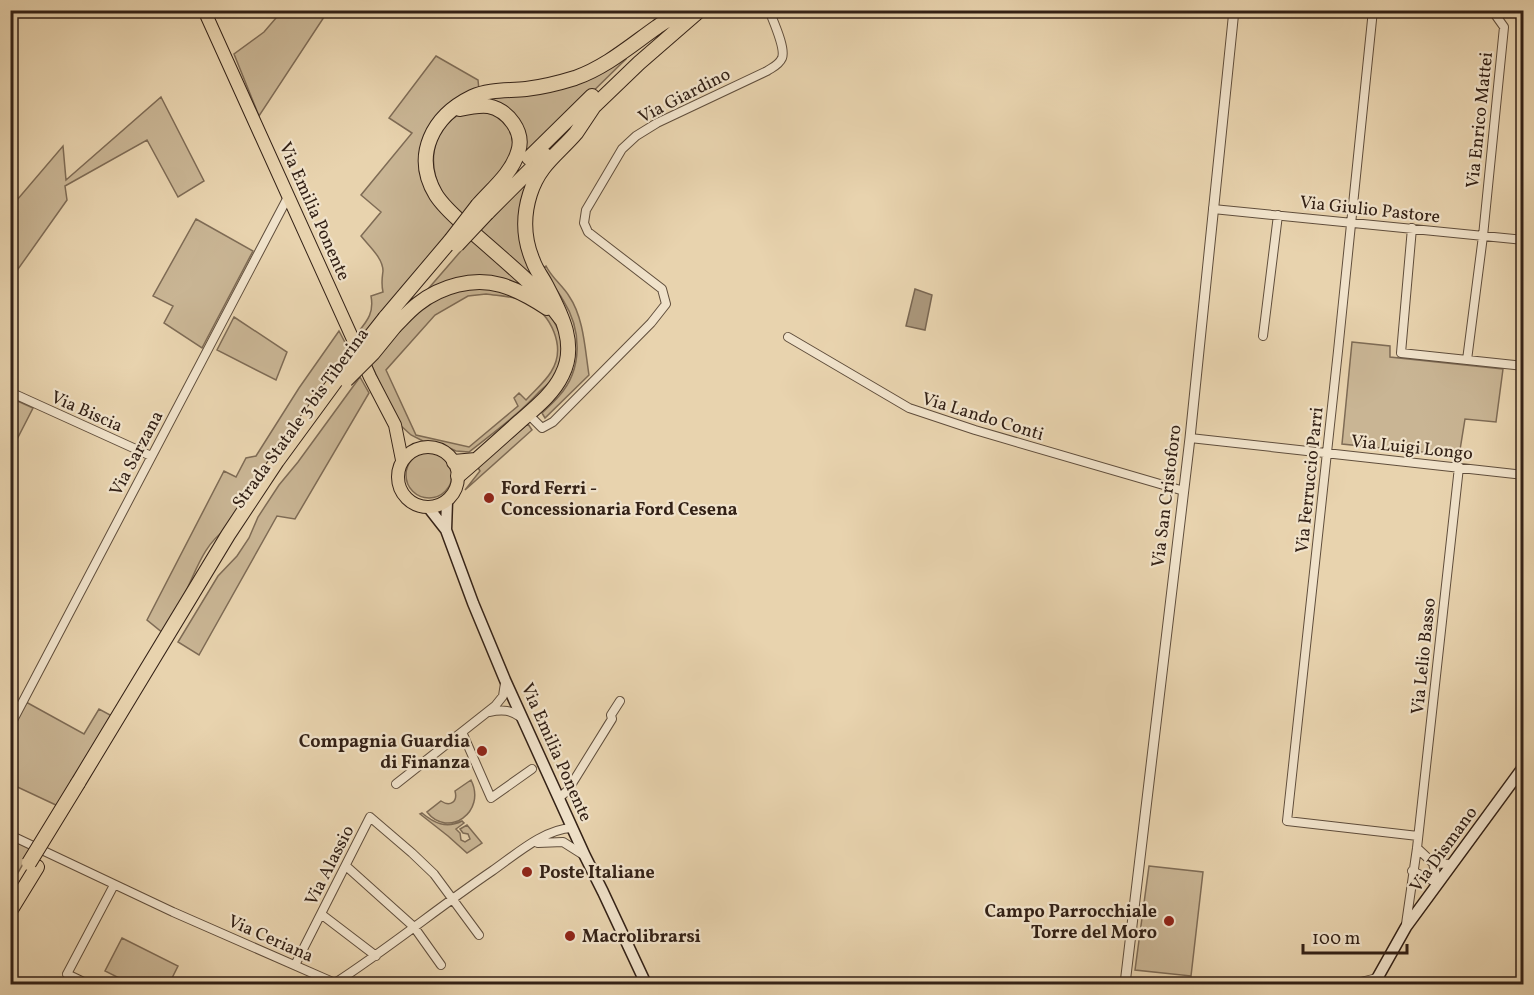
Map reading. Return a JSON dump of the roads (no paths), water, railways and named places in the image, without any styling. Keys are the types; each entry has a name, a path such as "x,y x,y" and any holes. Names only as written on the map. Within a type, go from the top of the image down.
{"highway":[{"path":"562,320 536,289 451,212 437,196 428,176 426,155 430,137 452,110 473,97 487,92 550,85 577,77 601,67 657,27 686,10"},
{"name":"Strada Statale 3 bis Tiberina","path":"10,911 33,865 81,785 235,540 343,377 373,353 390,322 482,208 514,173 633,57 686,10"},
{"name":"Strada Statale 3 bis Tiberina","path":"482,208 700,10"},
{"path":"452,110 490,106 505,113 515,124 519,137 519,151 510,170 482,208"},
{"path":"458,476 551,393 563,375 568,357 568,338 562,320 533,263 526,239 525,216 530,193 539,175 551,158 575,134 594,106"},
{"path":"390,322 439,291 461,284 481,282 500,284 517,291 562,320"},
{"path":"454,462 476,460"},
{"name":"Strada Statale 3 bis Tiberina","path":"10,894 33,865"}],"main road":[{"name":"Via Emilia Ponente","path":"204,10 370,377 395,425 402,460"},
{"name":"Via Emilia Ponente","path":"395,425 418,448"},
{"path":"428,446 439,448 448,453 454,462 458,476 457,486 447,501 428,507 410,501 402,492 397,477 399,468 402,460 418,448 428,446"},
{"name":"Via Emilia Ponente","path":"446,530 447,501"},
{"name":"Via Emilia Ponente","path":"428,507 446,530 505,680 646,984"},
{"name":"Via Dismano","path":"1376,981 1406,927 1522,773"}],"street":[{"name":"Via Giardino","path":"528,414 542,428 553,422 651,323 666,304 662,289 588,232 584,223 586,210 621,149 636,136 657,123 778,64 783,56 783,49 769,10"},
{"name":"Via San Cristoforo","path":"1125,984 1190,438 1234,10"},
{"name":"Via Ferruccio Parri","path":"1373,10 1287,821 1418,836"},
{"name":"Via Enrico Mattei","path":"1467,360 1483,236 1504,27 1492,10"},
{"name":"Via Sarzana","path":"10,726 289,195"},
{"name":"Via Giulio Pastore","path":"1213,209 1524,240"},
{"path":"1263,336 1278,215"},
{"path":"1413,228 1401,353 1524,366"},
{"name":"Via Lando Conti","path":"788,337 909,408 975,430 1184,491"},
{"name":"Via Biscia","path":"10,392 151,456"},
{"name":"Via Luigi Longo","path":"1190,438 1524,475"},
{"name":"Via Lelio Basso","path":"1406,927 1417,848 1459,467"},
{"path":"496,708 503,696 505,680"},
{"path":"396,784 488,712 514,699"},
{"path":"559,798 568,790 612,719 611,715 620,701"},
{"path":"496,708 510,711 522,718"},
{"path":"462,732 491,798 532,769"},
{"path":"556,830 562,823 565,812"},
{"name":"Via Alassio","path":"295,965 370,817 420,860 452,898"},
{"path":"559,842 567,838 572,828"},
{"name":"Via Ceriana","path":"10,835 114,885 334,984 530,844 556,830 572,828"},
{"path":"530,844 563,842 585,856"},
{"path":"1417,848 1433,863 1438,883"},
{"path":"1433,863 1452,864"},
{"path":"346,866 414,927 441,965"},
{"path":"1412,871 1438,883"},
{"path":"88,984 67,974 114,885"},
{"path":"452,898 479,935"},
{"path":"321,914 376,956"},
{"path":"1353,984 1376,981"}],"railway":[{"path":"1512,10 1524,27"}],"place":[{"name":"Ford Ferri - Concessionaria Ford Cesena","path":"489,498"},
{"name":"Compagnia Guardia di Finanza","path":"482,751"},
{"name":"Poste Italiane","path":"527,872"},
{"name":"Campo Parrocchiale Torre del Moro","path":"1169,921"},
{"name":"Macrolibrarsi","path":"570,936"}]}
